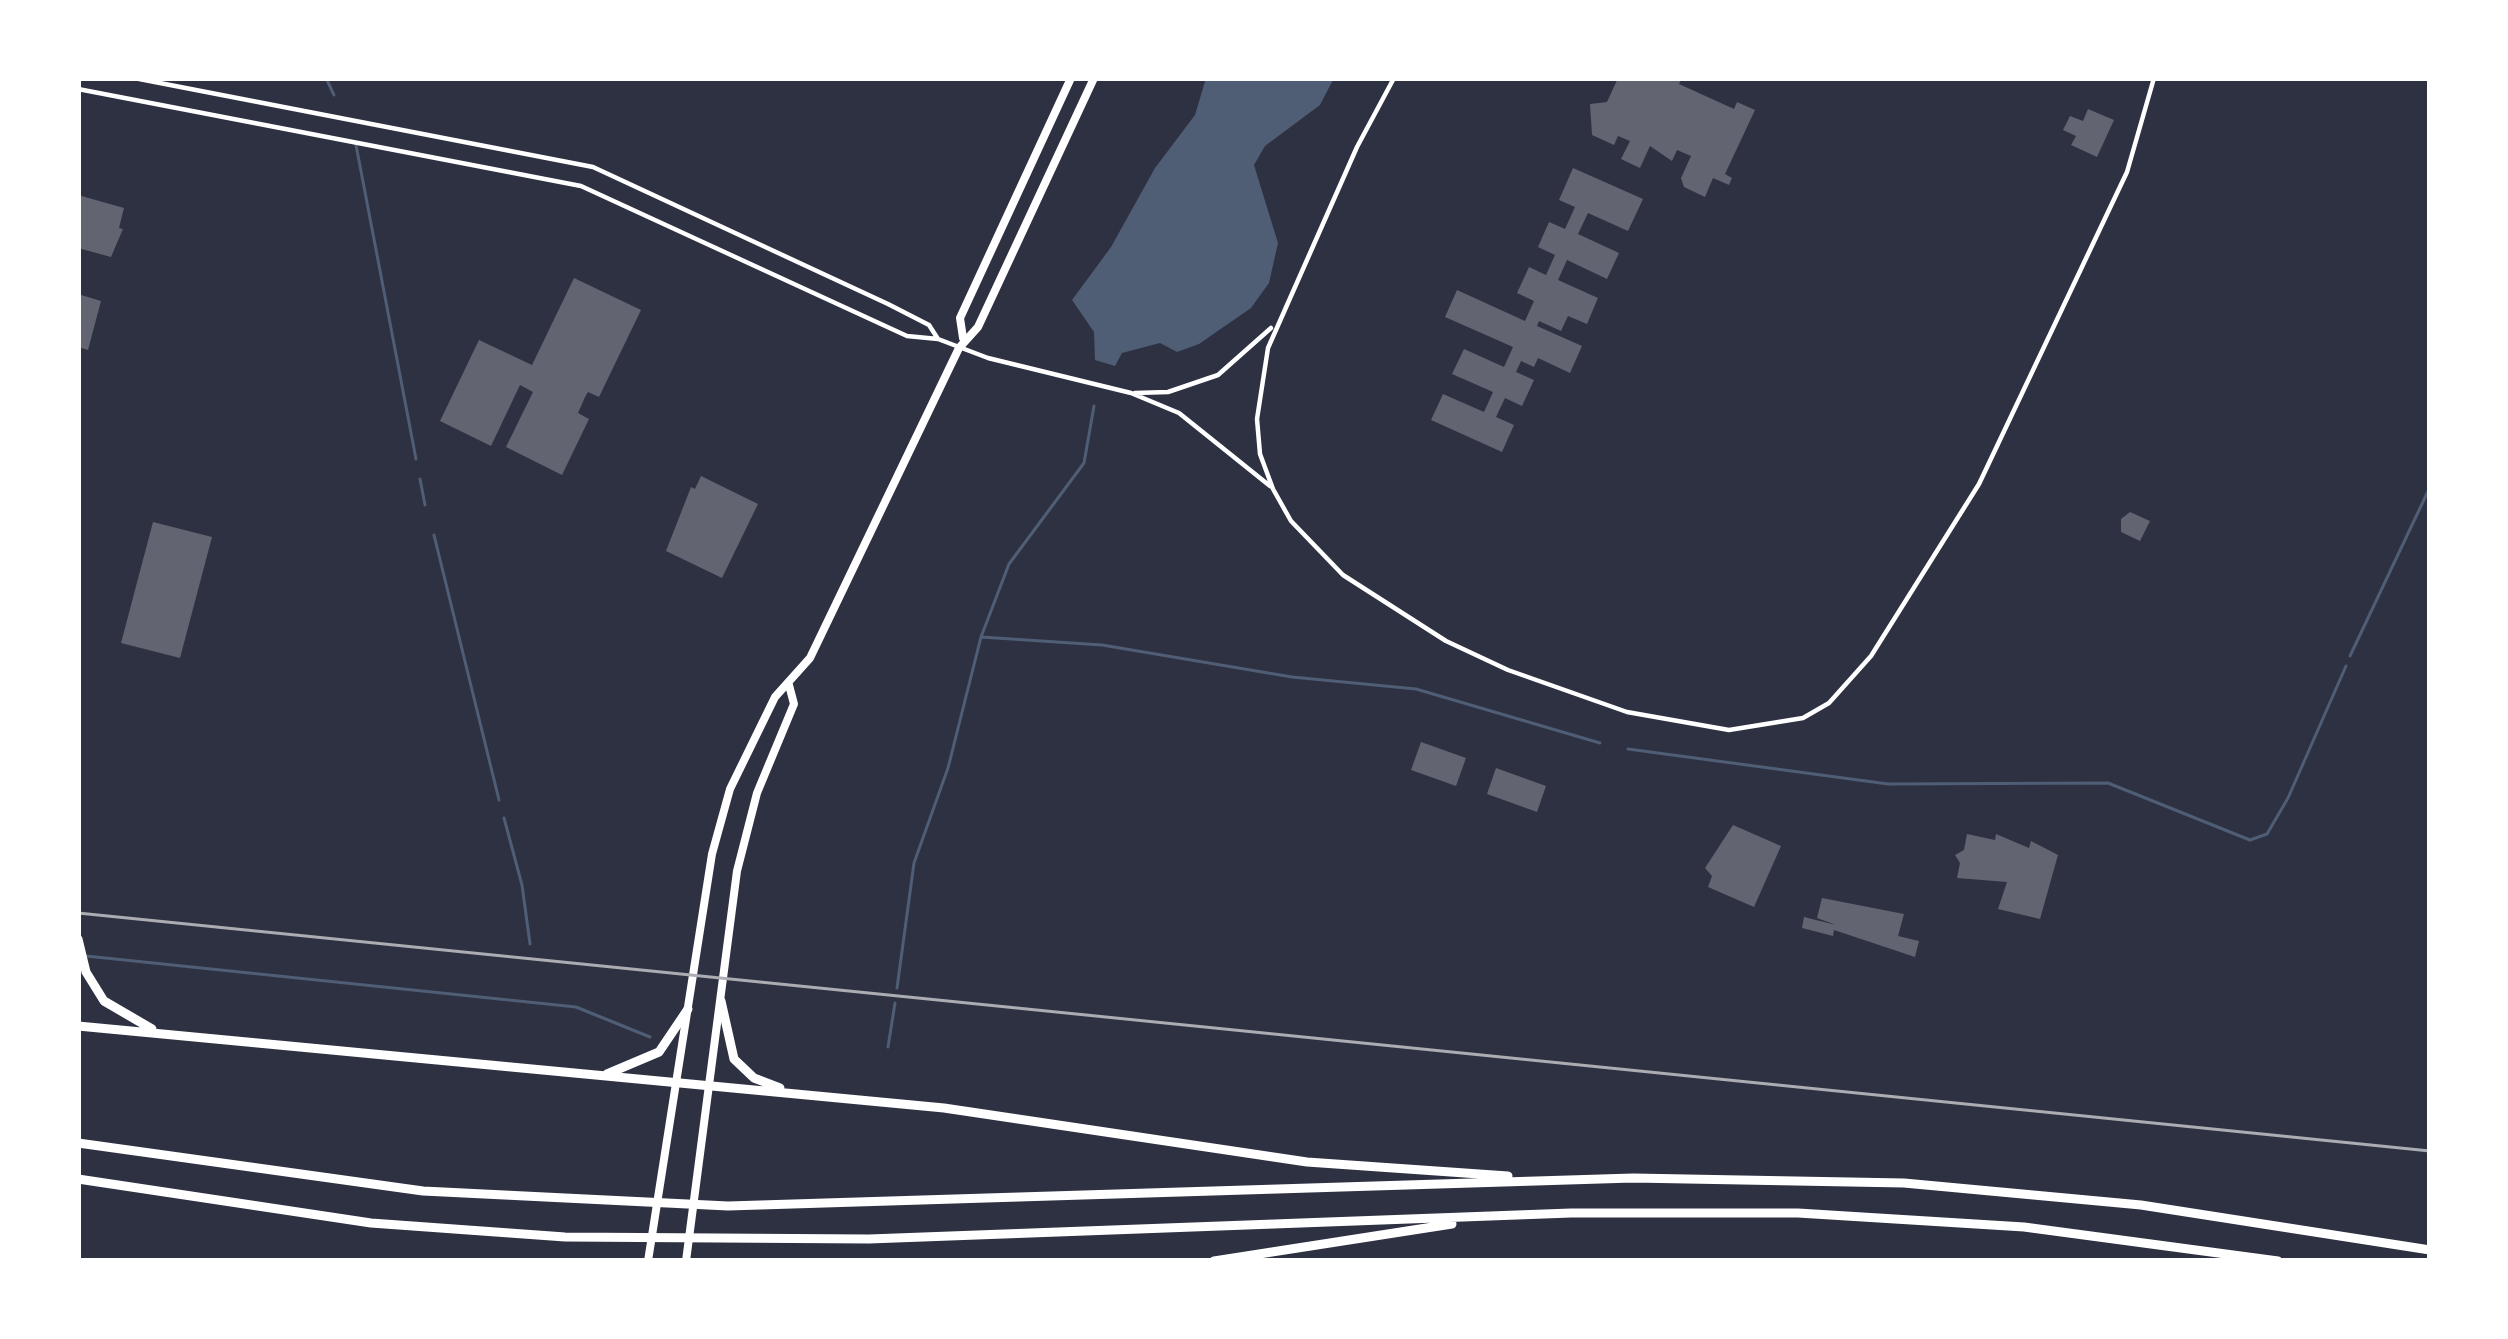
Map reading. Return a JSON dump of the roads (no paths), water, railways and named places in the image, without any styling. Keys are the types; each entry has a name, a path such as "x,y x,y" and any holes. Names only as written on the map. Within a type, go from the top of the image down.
{"highway":[{"path":"78,939 86,972 104,1001 162,1034"},
{"path":"721,997 725,1040 739,1066 754,1078 802,1094"},
{"path":"605,1075 658,1052 688,1009"},
{"path":"78,1026 1004,1115 1307,1162 1549,1179"},
{"path":"78,1143 363,1184 647,1204 871,1204 1549,1179 1760,1178 1982,1188 2219,1215 2430,1250"},
{"path":"78,1179 371,1223 565,1237 869,1239 1798,1213 2024,1227 2278,1261"},
{"path":"1214,1261 1491,1218"}],"main road":[{"path":"961,344 960,318 1071,78"},
{"path":"648,1261 712,854 730,789 775,697 810,658 961,344 978,327 1094,78"},
{"path":"686,1261 746,828 794,704 789,685"}],"street":[{"path":"134,78 592,167 888,304 929,325 938,339"},
{"path":"1394,78 1275,324 1260,382 1257,419 1260,454 1273,489 1314,550 1383,604 1508,670 1627,712 1713,728 1766,728 1803,718 1829,703 1870,656 1979,484 2127,172 2154,78"},
{"path":"78,89 581,186 907,336 961,344 1131,393 1212,434 1273,489"},
{"path":"1131,393 1168,392 1218,375 1275,324"}],"water":[{"path":"1206,78 1334,78 1320,105 1265,146 1254,165 1278,243 1269,283 1251,308 1199,344 1177,352 1160,343 1122,353 1115,366 1095,360 1094,332 1072,300 1111,247 1155,168 1195,115"}],"waterway":[{"path":"326,78 334,95"},
{"path":"356,145 416,459"},
{"path":"897,988 914,863 948,768 981,637 1009,564 1084,463 1094,406"},
{"path":"420,479 425,505"},
{"path":"2350,656 2430,487"},
{"path":"434,535 499,800"},
{"path":"981,637 1102,645 1292,677 1416,689 1600,743"},
{"path":"1628,749 1888,784 2108,783 2250,840 2267,834 2288,798 2346,666"},
{"path":"504,818 522,885 530,944"},
{"path":"86,956 576,1007 650,1037"},
{"path":"888,1047 895,1003"}],"railway":[{"path":"78,913 2430,1151"}]}
